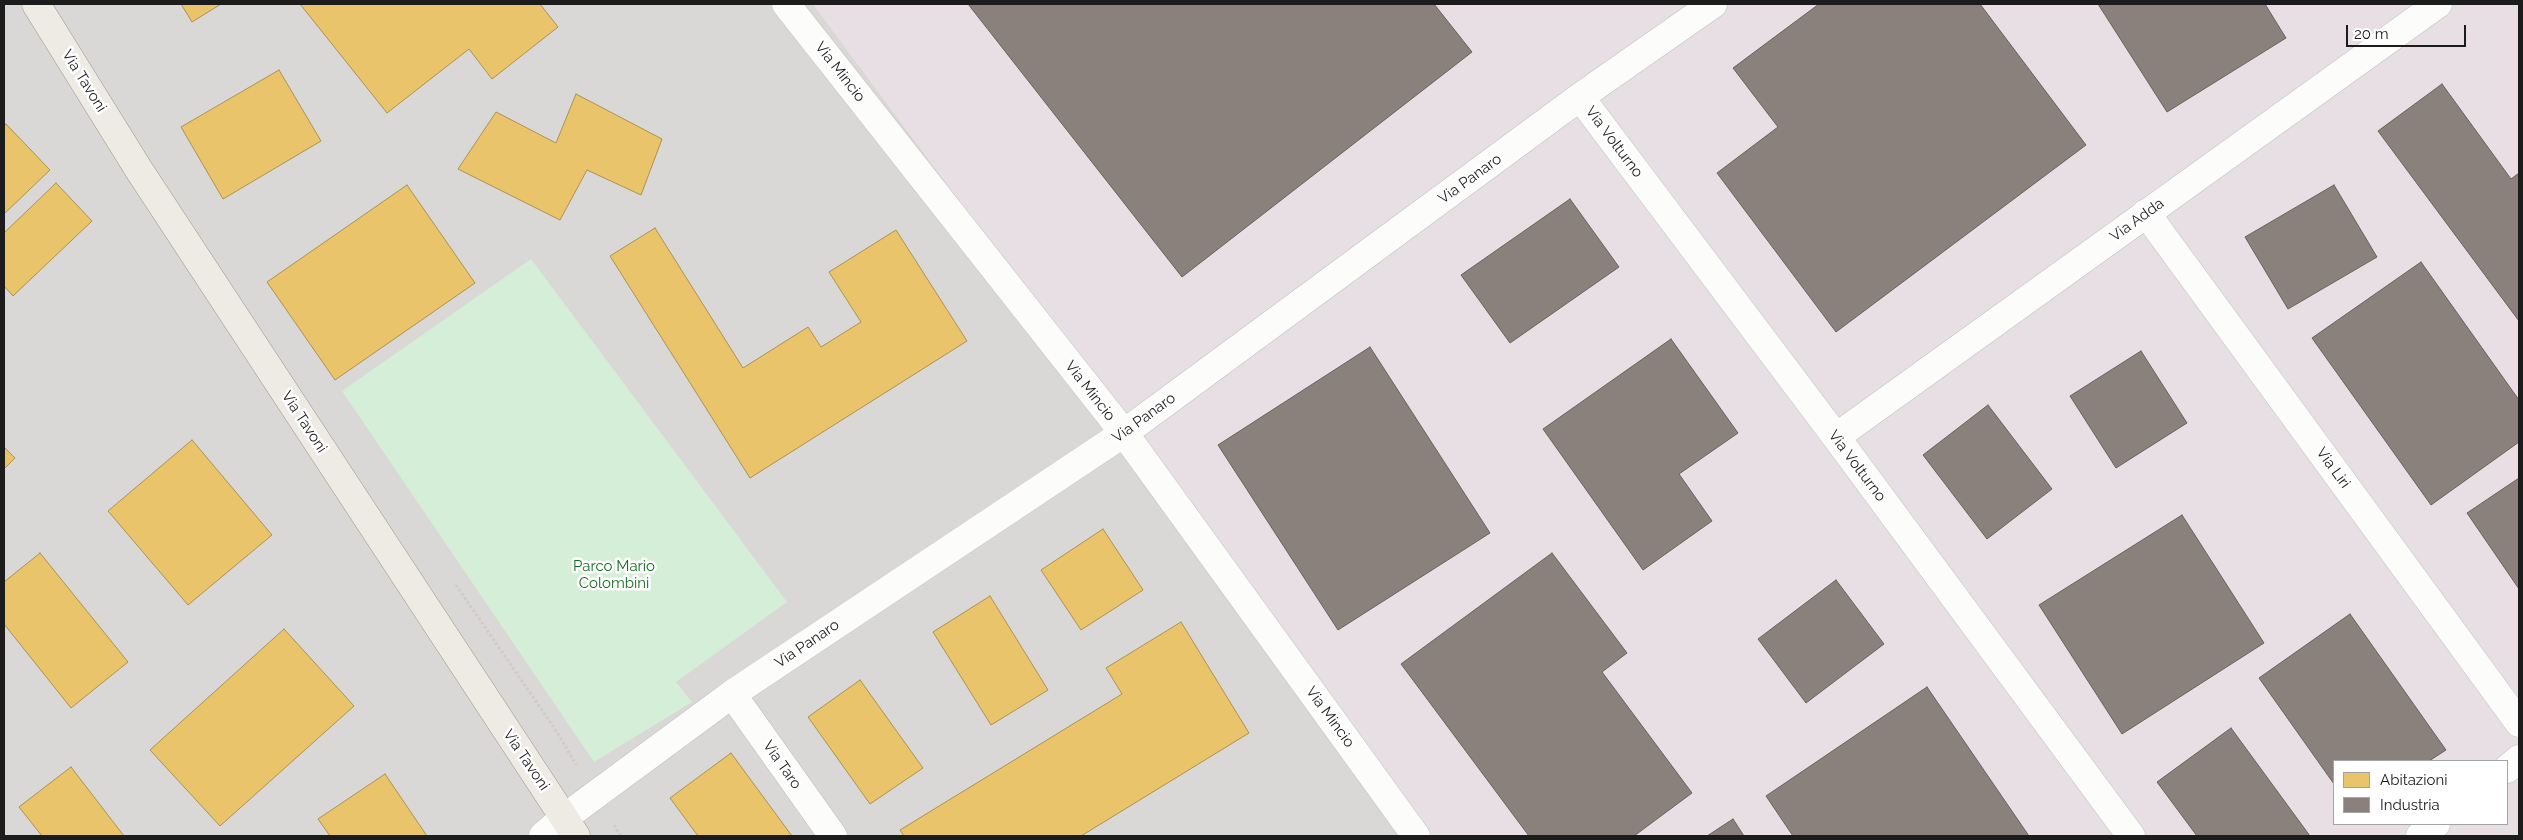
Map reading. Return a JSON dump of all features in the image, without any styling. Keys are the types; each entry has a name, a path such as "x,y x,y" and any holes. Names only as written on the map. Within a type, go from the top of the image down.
{"main road":[{"name":"Via Tavoni","path":"36,4 139,170 570,827"}],"street":[{"name":"Via Mincio","path":"786,4 1124,433 1416,836"},
{"name":"Via Panaro","path":"543,836 570,827 732,694 1124,433 1580,98 1712,4"},
{"name":"Via Adda","path":"1836,437 2438,4"},
{"name":"Via Volturno","path":"1580,98 1836,437 2132,836"},
{"name":"Via Liri","path":"2146,213 2519,723"},
{"name":"Via Taro","path":"732,694 833,836"},
{"path":"2508,768 2519,759"},
{"path":"2420,836 2435,825"}],"shaded area":[{"path":"4,4 813,4 1423,823 1407,836 4,836"},
{"path":"813,4 2519,4 2519,836 1407,836 1422,823"}],"green space":[{"name":"Parco Mario Colombini","path":"531,259 787,602 676,682 692,702 594,762 342,391"}],"building: Abitazioni":[{"path":"181,4 221,4 192,22"},
{"path":"300,4 540,4 558,27 492,79 469,49 387,113"},
{"path":"279,70 321,141 223,199 181,127"},
{"path":"576,94 662,139 641,195 587,170 560,220 458,169 496,112 556,143"},
{"path":"6,124 50,170 4,214 4,126"},
{"path":"56,183 92,221 13,296 4,286 4,233"},
{"path":"407,185 475,283 335,380 267,282"},
{"path":"655,228 743,368 808,327 821,347 861,322 829,272 896,230 967,341 750,478 610,256"},
{"path":"192,440 272,535 188,605 108,511"},
{"path":"4,447 15,458 4,469"},
{"path":"1103,529 1143,590 1081,630 1041,570"},
{"path":"40,553 128,662 71,708 4,624 4,582"},
{"path":"990,596 1048,690 991,725 933,632"},
{"path":"1181,622 1249,733 1081,836 904,836 900,830 1122,694 1106,668"},
{"path":"284,629 354,706 220,826 150,750"},
{"path":"860,680 923,768 870,804 808,717"},
{"path":"731,753 792,836 698,836 670,798"},
{"path":"71,767 124,836 42,836 19,807"},
{"path":"385,774 427,836 330,836 318,819"}],"building: Industria":[{"path":"968,4 1434,4 1472,52 1182,277"},
{"path":"1819,4 1980,4 2086,145 1836,332 1717,173 1778,127 1733,68"},
{"path":"2098,4 2265,4 2286,38 2167,112"},
{"path":"2442,84 2511,179 2519,173 2519,321 2378,131"},
{"path":"2334,185 2377,257 2288,309 2245,237"},
{"path":"1570,199 1619,267 1510,343 1461,275"},
{"path":"2421,262 2519,400 2519,442 2431,505 2312,338"},
{"path":"1671,339 1738,433 1679,474 1712,521 1643,570 1543,429"},
{"path":"1370,347 1490,533 1338,630 1218,445"},
{"path":"2141,351 2187,423 2116,468 2070,396"},
{"path":"1988,405 2052,489 1987,539 1923,455"},
{"path":"2519,478 2519,589 2467,513"},
{"path":"2182,515 2264,643 2122,734 2039,605"},
{"path":"1552,553 1627,653 1602,672 1692,793 1634,836 1529,836 1401,664"},
{"path":"1836,580 1884,644 1806,703 1758,639"},
{"path":"2350,614 2446,750 2431,760 2333,760 2333,783 2259,678"},
{"path":"1927,687 2029,836 1793,836 1766,796"},
{"path":"2231,728 2310,836 2197,836 2157,782"},
{"path":"1733,819 1744,836 1707,836"}]}
